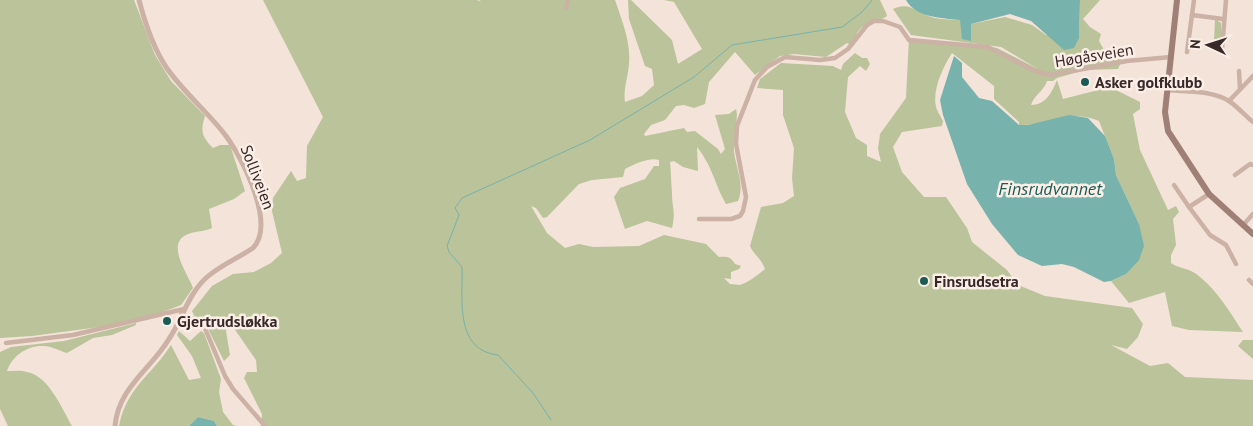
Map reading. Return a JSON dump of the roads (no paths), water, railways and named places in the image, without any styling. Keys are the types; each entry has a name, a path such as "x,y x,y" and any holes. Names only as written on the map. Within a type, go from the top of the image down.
{"main road":[{"path":"1177,0 1165,112 1168,131 1209,194 1253,234"}],"street":[{"name":"Solliveien","path":"115,426 127,390 168,342 182,311 207,277 258,242 262,231 261,217 239,157 225,135 163,63 151,37 139,0"},
{"path":"566,8 568,0"},
{"path":"1187,52 1194,0"},
{"path":"1222,49 1226,0"},
{"path":"1192,15 1223,19"},
{"name":"Høgåsveien","path":"699,219 731,219 740,216 743,211 746,197 736,144 736,126 755,80 767,67 785,58 820,60 834,58 848,49 867,26 874,21 883,21 900,27 909,40 988,47 1035,71 1050,75 1127,61 1171,57"},
{"path":"1239,71 1240,89"},
{"path":"1229,101 1253,76"},
{"path":"1248,81 1253,86"},
{"path":"1167,90 1199,92 1229,101 1253,122"},
{"path":"1235,175 1250,164 1253,165"},
{"path":"1174,184 1210,235 1226,245 1236,264"},
{"path":"1189,207 1209,194"},
{"path":"1244,224 1253,214"},
{"path":"6,343 73,336 182,311 204,326 229,382 265,426"}],"water":[{"path":"906,0 1080,0 1079,38 1074,48 1064,50 1031,21 1010,14 971,24 971,41 962,39 960,20 938,18 923,14 910,6"},
{"name":"Finsrudvannet","path":"954,56 962,63 962,77 979,98 992,101 1019,125 1028,125 1069,115 1088,118 1105,136 1114,159 1116,175 1139,224 1144,246 1139,260 1126,274 1104,282 1074,267 1062,264 1042,266 1018,255 992,224 967,184 943,115 940,100"},
{"path":"198,417 214,421 217,426 189,426"}],"waterway":[{"path":"551,420 533,393 498,355 484,351 474,343 468,333 462,307 462,267 449,252 447,246 459,215 455,208 462,198 590,140 694,77 732,45 842,27 862,12 872,0"}],"place":[{"name":"Asker golfklubb","path":"1085,82"},
{"name":"Finsrudsetra","path":"924,281"},
{"name":"Gjertrudsløkka","path":"167,321"}]}
